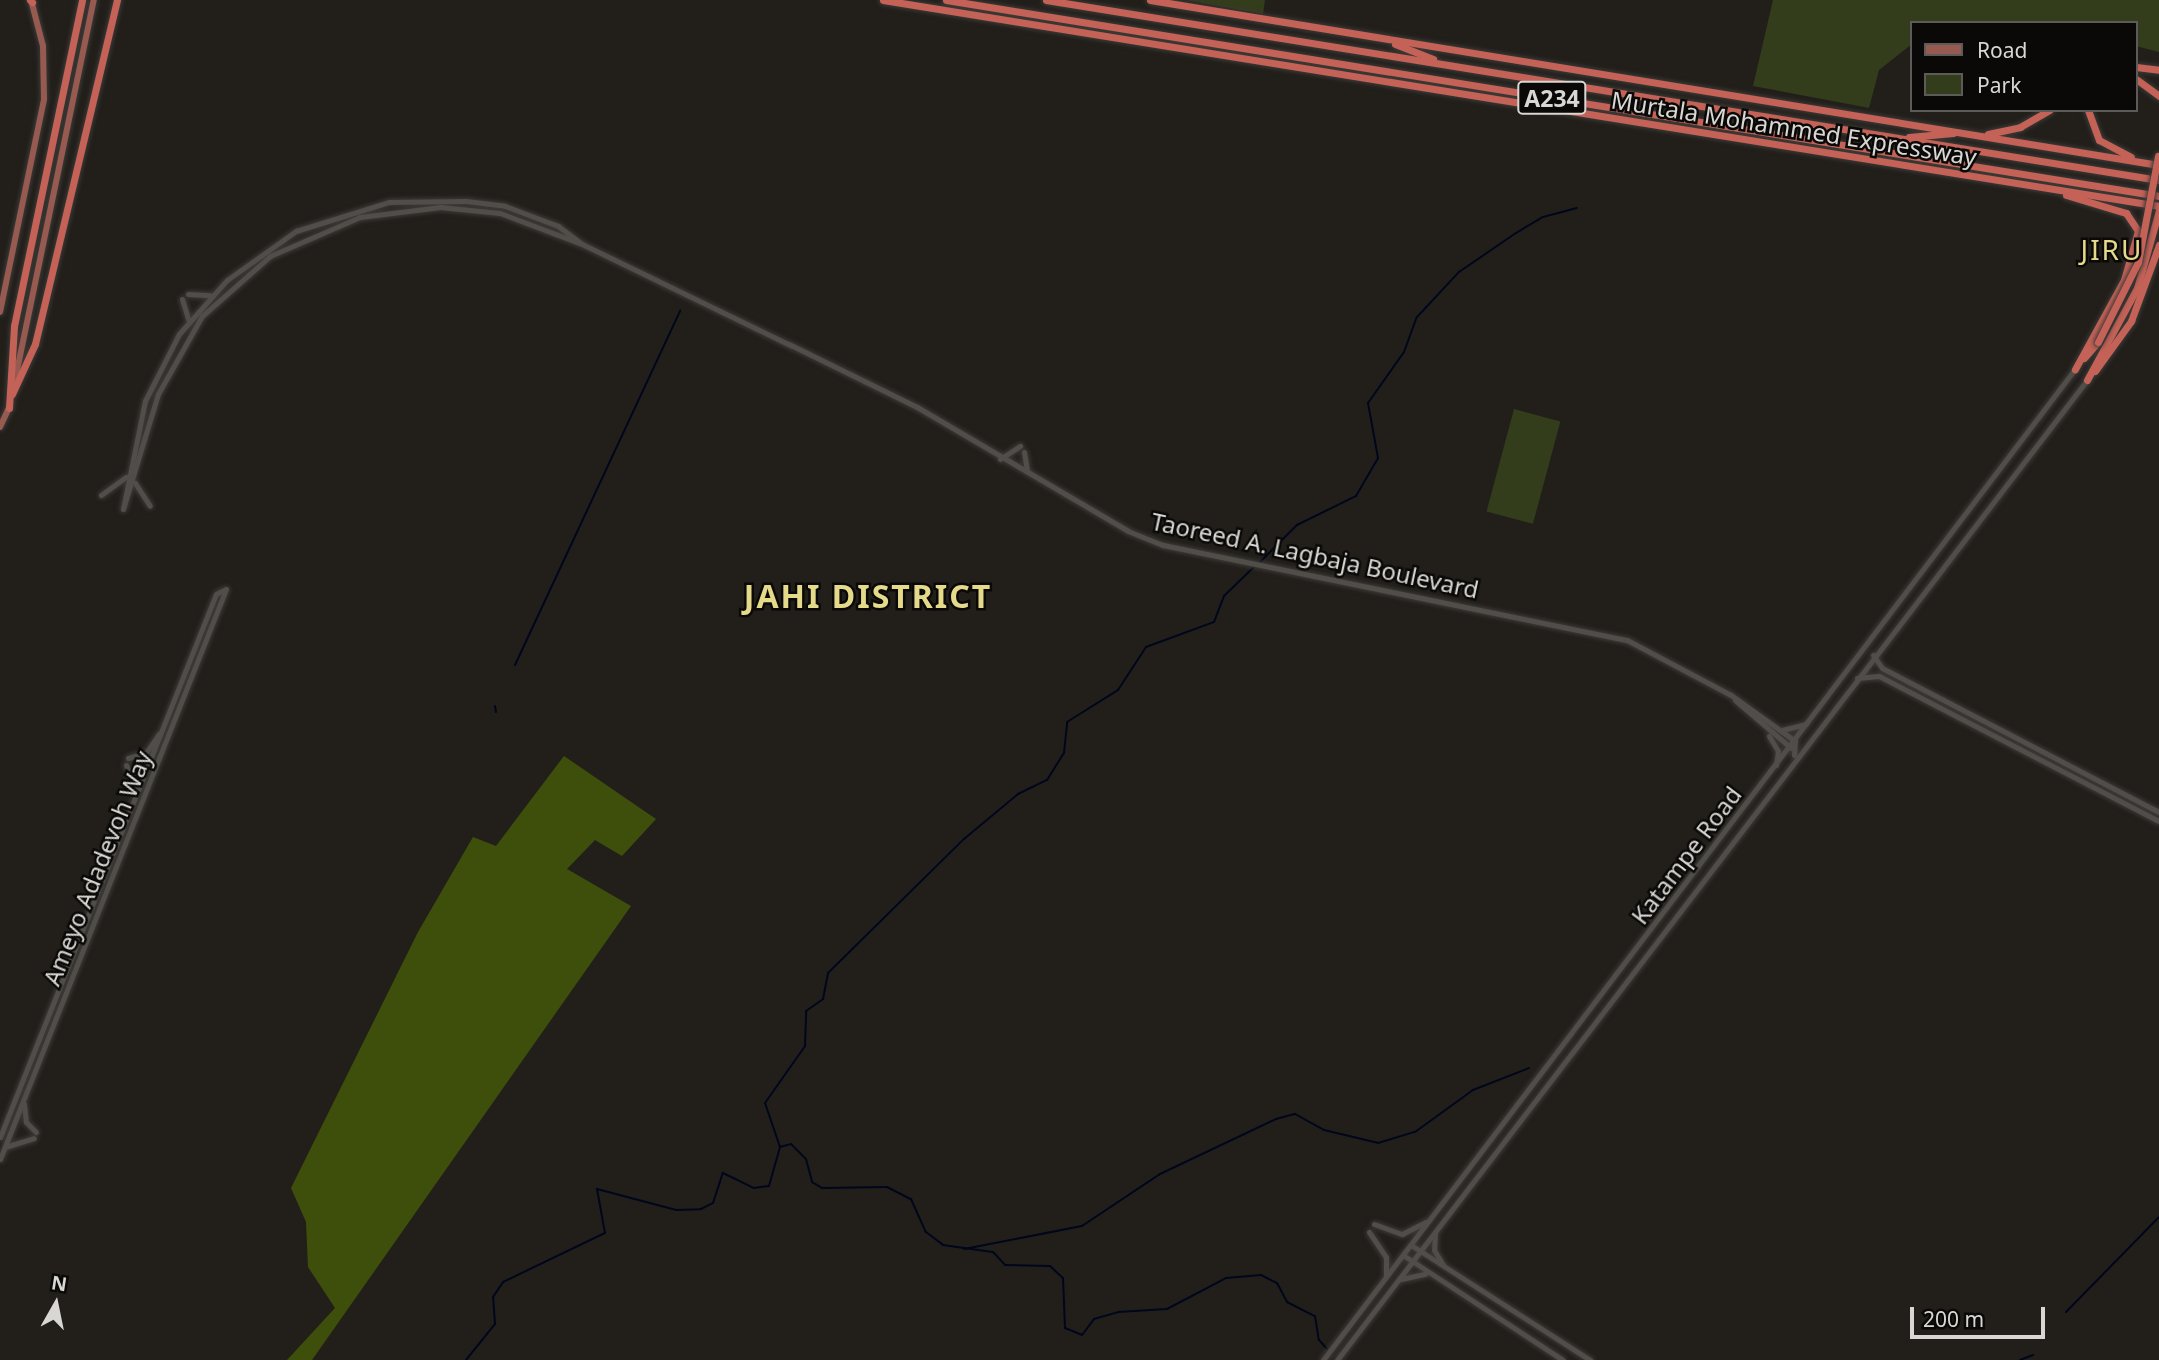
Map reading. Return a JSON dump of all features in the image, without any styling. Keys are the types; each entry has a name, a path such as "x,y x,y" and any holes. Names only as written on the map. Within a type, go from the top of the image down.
{"highway":[{"path":"9,408 14,326 82,0"},
{"path":"12,395 35,344 117,0"},
{"name":"Murtala Mohammed Expressway","path":"883,0 2159,208"},
{"name":"Murtala Mohammed Expressway","path":"946,0 2159,196"},
{"name":"Murtala Mohammed Expressway","path":"1046,0 2159,180"},
{"name":"Murtala Mohammed Expressway","path":"1150,0 2159,165"},
{"path":"1381,38 1446,65"},
{"path":"2138,67 2159,70"},
{"path":"1529,94 1537,87 1535,78"},
{"path":"2138,80 2159,96"},
{"path":"1556,99 1560,83"},
{"path":"1980,135 2020,127 2046,112"},
{"path":"2089,112 2099,140 2145,162"},
{"path":"1899,138 1964,132"},
{"path":"2074,369 2098,342 2138,262 2159,154"},
{"path":"1903,155 1970,176"},
{"path":"2049,189 2126,213 2138,231 2124,279 2074,369"},
{"path":"2087,380 2137,288 2159,208"},
{"path":"2087,380 2131,321 2159,245"}],"main road":[{"path":"0,427 12,395 94,0"},
{"path":"0,312 44,99 43,46 31,1"}],"street":[{"name":"Taoreed A. Lagbaja Boulevard","path":"582,244 558,226 501,204 388,202 296,231 213,294 188,321 155,378 135,437 126,477 123,509 145,434 168,371 202,316 213,305 288,247 330,227 388,211 440,207 500,213 582,244 917,407 1000,459 1128,531 1163,545 1595,630 1657,651 1731,695 1782,730 1794,745"},
{"path":"188,294 213,294"},
{"path":"182,299 188,321"},
{"path":"202,316 201,307 213,305"},
{"name":"Taoreed A. Lagbaja Boulevard","path":"789,344 835,367"},
{"name":"Katampe Road","path":"1323,1360 1794,745 1969,514 2074,369"},
{"name":"Katampe Road","path":"1337,1360 1873,654 2087,380"},
{"path":"135,437 145,434"},
{"path":"1000,459 1022,449 1027,472"},
{"path":"101,495 126,477"},
{"path":"134,478 150,506"},
{"path":"1969,514 1976,521"},
{"name":"Ameyo Adadevoh Way","path":"0,1137 216,594 226,589 0,1159"},
{"path":"1873,654 1882,668 2159,812"},
{"path":"1857,678 1879,676 2159,821"},
{"name":"Taoreed A. Lagbaja Boulevard","path":"1731,695 1765,731 1794,745"},
{"path":"128,758 146,753 168,719"},
{"path":"1782,730 1809,723"},
{"path":"1765,731 1776,744 1776,766"},
{"path":"1794,758 1794,745 1805,744"},
{"path":"126,765 139,792"},
{"path":"5,1147 35,1135 26,1122 24,1099"},
{"path":"1374,1224 1402,1234 1432,1218"},
{"path":"1436,1230 1434,1250 1450,1273"},
{"path":"1369,1232 1385,1257 1386,1278"},
{"path":"1411,1245 1450,1273 1590,1360"},
{"path":"1403,1255 1426,1274 1563,1360"},
{"path":"1398,1280 1426,1274"},
{"path":"1571,1360 1576,1352"}],"green space":[{"path":"1185,0 1265,0 1263,14"},
{"path":"1773,0 2159,0 2159,52 2138,47 2138,21 1910,21 1910,46 1879,70 1869,108 1753,86"},
{"path":"1514,409 1560,421 1533,524 1487,511"},
{"path":"564,756 656,819 622,856 595,840 567,869 631,906 312,1360 287,1360 335,1308 308,1267 306,1222 291,1188 418,932 473,837 496,846"}],"waterway":[{"path":"1259,563 1297,525 1356,496 1378,458 1368,403 1404,352 1417,317 1459,272 1516,233 1543,217 1577,208"},
{"path":"515,665 680,311"},
{"path":"780,1147 765,1103 805,1046 806,1011 823,999 828,973 964,839 1018,794 1047,780 1064,753 1067,722 1118,690 1146,647 1214,622 1224,596 1255,566"},
{"path":"495,706 496,712"},
{"path":"964,1249 1082,1226 1160,1174 1276,1119 1295,1114 1324,1130 1378,1143 1415,1132 1473,1090 1529,1068"},
{"path":"466,1360 495,1324 493,1297 503,1282 605,1233 597,1189 676,1210 701,1209 713,1203 723,1173 754,1188 769,1186 780,1147 791,1144 806,1159 812,1182 822,1188 887,1187 911,1199 926,1232 943,1245 993,1252 1005,1265 1050,1266 1063,1278 1065,1328 1082,1335 1094,1319 1118,1312 1167,1309 1226,1278 1261,1275 1277,1283 1287,1302 1315,1316 1319,1340 1327,1349"},
{"path":"2066,1312 2159,1217"},
{"path":"2020,1360 2033,1355"}],"district":[{"name":"JIRU","path":"2112,249"},
{"name":"JAHI DISTRICT","path":"868,596"}]}
